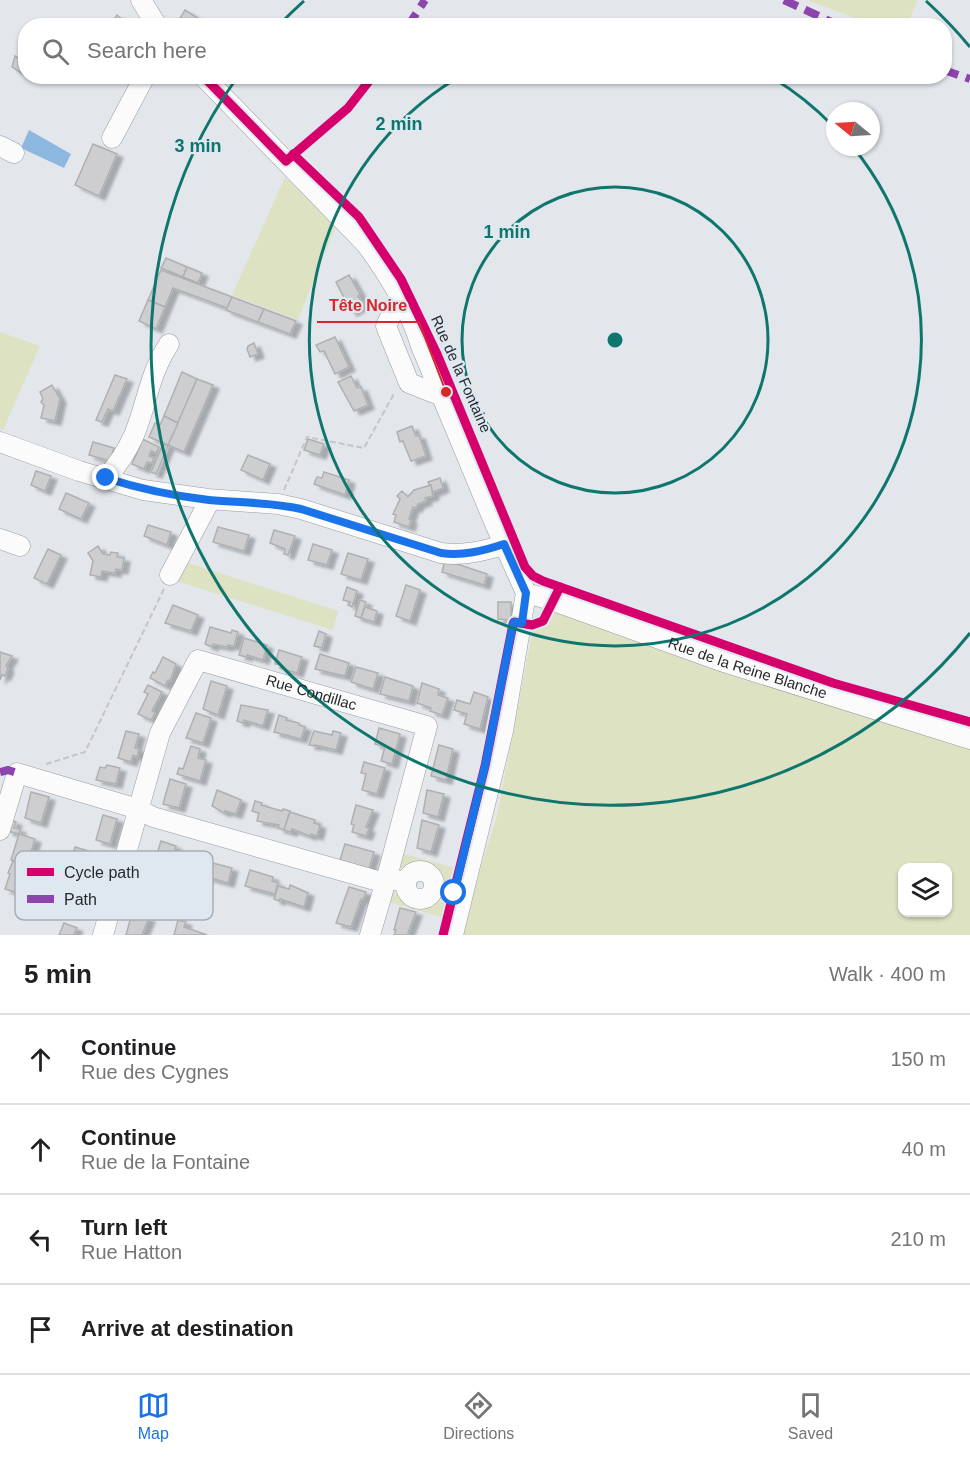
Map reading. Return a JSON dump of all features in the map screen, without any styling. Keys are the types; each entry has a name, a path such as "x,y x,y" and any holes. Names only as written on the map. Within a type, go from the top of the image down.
{"street":[{"path":"141,0 153,18"},
{"path":"112,138 141,84"},
{"name":"Rue de la Fontaine","path":"211,84 366,244 382,266 400,296 416,330 526,593"},
{"path":"400,296 386,326 405,375 409,383 442,396"},
{"path":"106,478 117,466 134,436 157,361 169,344"},
{"path":"0,442 143,490 210,500 278,504 301,509 441,553 454,555 476,552 504,544"},
{"path":"170,575 210,500"},
{"path":"0,539 20,546"},
{"path":"453,935 503,731 526,593"},
{"name":"Rue de la Reine Blanche","path":"526,593 724,662 970,739"},
{"name":"Rue Condillac","path":"137,814 160,733 198,660 427,726 370,935"},
{"path":"0,830 17,773 203,838 214,834 384,884 406,883 414,872 423,871 434,880 434,889 464,895"},
{"path":"127,851 137,814"},
{"path":"103,935 107,920"}],"path":[{"path":"278,504 307,437 364,448 405,375"},
{"path":"17,773 85,752 170,575"}],"green space":[{"path":"807,0 918,0 910,18 855,18"},
{"path":"285,177 336,225 298,320 232,295"},
{"path":"0,332 40,346 3,430 0,429"},
{"path":"185,562 338,611 333,630 176,581"},
{"path":"542,607 970,740 970,935 459,935 497,816 534,623"},
{"path":"398,852 455,868 451,883 443,883 438,875 428,868 399,868"},
{"path":"392,891 415,904 446,903 441,917 389,902"}],"water":[{"path":"29,130 71,154 64,168 21,148"}],"building":[{"path":"185,10 197,18 180,18"},
{"path":"15,56 18,58 18,71 12,67"},
{"path":"93,144 117,154 99,196 75,185"},
{"path":"166,258 187,267 183,277 161,268"},
{"path":"187,267 202,273 198,283 183,277"},
{"path":"161,270 232,297 227,308 173,288 165,307 148,300"},
{"path":"349,275 364,305 351,312 336,282"},
{"path":"232,297 264,309 258,322 226,310"},
{"path":"148,300 165,307 156,329 139,321"},
{"path":"264,309 296,321 290,334 258,322"},
{"path":"335,337 349,367 335,374 324,351 320,352 316,345"},
{"path":"254,343 258,354 250,357 247,349"},
{"path":"182,372 197,379 178,423 164,416"},
{"path":"115,375 127,379 113,411 108,409 102,422 96,420"},
{"path":"351,376 357,388 361,387 368,405 354,411 338,382"},
{"path":"197,379 213,385 184,452 168,445"},
{"path":"52,385 60,399 55,421 41,418 44,405 41,402 43,399 40,392"},
{"path":"164,416 178,423 168,445 149,437 155,423 160,425"},
{"path":"412,426 416,436 419,435 426,456 411,461 397,432"},
{"path":"140,438 159,447 156,453 151,451 149,456 154,458 152,463 147,462 144,469 132,464 140,446 137,445"},
{"path":"308,439 324,444 320,455 304,450"},
{"path":"93,442 114,448 110,461 89,455"},
{"path":"163,444 168,446 156,474 151,472"},
{"path":"248,455 270,464 263,480 241,470"},
{"path":"36,471 51,476 45,491 31,485"},
{"path":"324,472 349,480 345,495 314,484 317,477 322,478"},
{"path":"440,478 443,488 433,492 428,482"},
{"path":"431,485 433,496 425,498 426,501 418,504 416,508 413,507 409,527 394,522 396,515 393,514 400,499 397,496 402,491 408,497 414,490"},
{"path":"66,493 89,503 81,519 59,509"},
{"path":"148,525 171,532 167,545 144,536"},
{"path":"218,527 249,535 244,551 213,542"},
{"path":"274,530 295,536 288,555 284,554 285,549 270,543"},
{"path":"313,544 332,550 327,565 308,560"},
{"path":"98,546 103,554 118,553 117,557 124,558 122,570 116,569 115,573 102,571 101,577 90,575 93,561 88,553"},
{"path":"48,549 61,555 47,584 34,578"},
{"path":"348,553 368,559 361,580 341,574"},
{"path":"445,560 487,574 484,585 442,572"},
{"path":"406,585 420,590 410,621 396,616"},
{"path":"347,587 357,591 352,607 348,605 350,602 343,600"},
{"path":"360,600 366,602 361,618 355,616"},
{"path":"498,602 511,602 511,620 498,619"},
{"path":"173,605 198,615 191,631 165,623"},
{"path":"365,607 377,611 374,622 361,618"},
{"path":"210,627 231,633 232,630 238,632 234,646 213,644 212,647 205,644"},
{"path":"319,631 326,634 322,648 314,646"},
{"path":"244,638 267,645 263,660 239,655"},
{"path":"279,650 302,657 297,673 280,668 281,665 275,664"},
{"path":"0,652 12,656 6,666 8,668 5,676 2,675 0,680"},
{"path":"320,654 349,663 345,676 315,669"},
{"path":"163,657 176,664 170,681 168,680 165,686 150,678"},
{"path":"356,667 378,673 373,689 351,682"},
{"path":"385,677 413,686 409,701 380,694"},
{"path":"211,681 227,686 218,715 203,709"},
{"path":"422,683 439,689 438,695 448,698 442,715 417,703"},
{"path":"148,685 162,692 152,711 155,713 151,720 138,714 148,694 144,692"},
{"path":"474,692 488,697 480,729 464,724 467,714 454,710 457,700 470,704"},
{"path":"241,705 268,710 263,726 244,720 243,723 237,721"},
{"path":"196,713 211,718 203,743 186,738"},
{"path":"279,715 305,727 301,739 274,732"},
{"path":"379,728 400,734 392,764 381,761 385,747 375,744"},
{"path":"126,731 139,734 135,748 139,749 137,757 133,755 131,762 118,758"},
{"path":"314,731 332,735 333,731 341,733 336,750 309,745"},
{"path":"439,745 453,749 446,780 431,776"},
{"path":"191,746 200,749 198,758 206,760 200,781 177,774 179,768 183,769"},
{"path":"364,762 385,768 377,794 362,790 366,774 361,773"},
{"path":"107,765 120,768 116,784 96,780 100,767 105,768"},
{"path":"170,779 186,784 179,808 163,804"},
{"path":"217,790 241,800 236,814 225,811 224,813 212,806"},
{"path":"427,790 444,794 438,817 423,813"},
{"path":"31,792 49,797 41,823 25,818"},
{"path":"255,801 282,811 283,809 290,811 284,830 278,828 279,825 257,821 259,813 252,811"},
{"path":"356,805 373,810 366,827 369,829 366,836 352,832 354,825 351,824"},
{"path":"290,812 315,820 314,823 320,825 317,836 311,834 310,836 292,829 291,832 284,830"},
{"path":"103,815 117,819 110,844 96,840"},
{"path":"11,820 16,822 14,828 20,829 19,834 7,831"},
{"path":"422,820 439,825 431,852 417,848"},
{"path":"19,834 35,839 31,851 15,851 15,861 11,860"},
{"path":"161,841 176,846 175,851 158,851"},
{"path":"345,844 374,852 369,869 340,860"},
{"path":"75,847 89,851 74,851"},
{"path":"13,861 15,862 15,892 5,889 10,874 8,873"},
{"path":"213,863 232,868 228,883 213,879"},
{"path":"250,870 273,877 272,881 278,883 275,894 245,886"},
{"path":"290,885 308,893 304,907 274,899 278,886 289,889"},
{"path":"349,887 366,892 363,900 361,899 351,927 336,923"},
{"path":"400,908 416,912 409,935 394,935"},
{"path":"130,920 148,920 142,935 126,935"},
{"path":"178,920 186,922 184,927 207,935 174,935"},
{"path":"64,923 77,928 74,934 76,935 59,935"}],"marked path":[{"path":"413,18 425,0"},
{"path":"784,0 823,18"},
{"path":"952,73 970,79"},
{"path":"0,772 8,770 17,773"}],"cycle path":[{"path":"211,84 286,161 348,108 367,84"},
{"path":"293,154 359,217 401,279 437,354 525,567 533,576 833,683 970,722"},
{"path":"443,935 485,766 513,624 514,622 532,625 543,621 560,587"}],"place":[{"name":"Tête Noire","path":"446,392"}],"route":[{"path":"106,478 143,490 208,500 278,504 301,509 441,553 454,555 476,552 504,544 526,593 525,610 522,623 514,622 513,624 485,766 454,893"}]}
